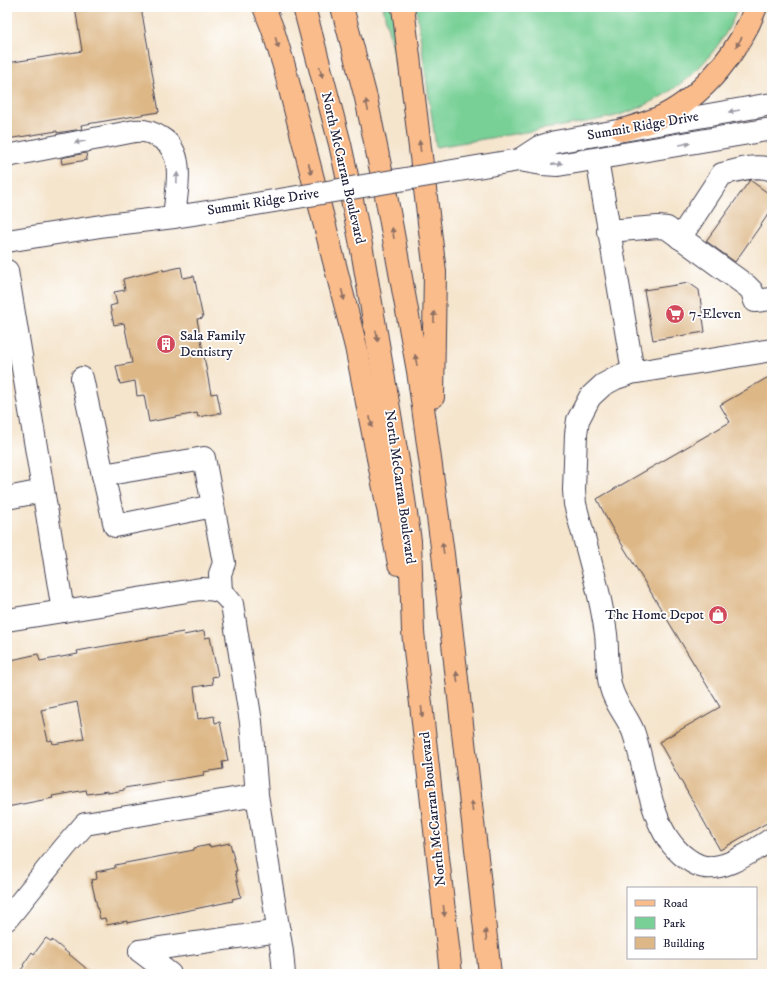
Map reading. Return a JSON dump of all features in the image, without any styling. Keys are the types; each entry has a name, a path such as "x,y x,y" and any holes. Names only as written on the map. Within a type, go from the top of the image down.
{"main road":[{"path":"264,7 284,66 356,347 413,632"},
{"name":"North McCarran Boulevard","path":"304,7 340,144 366,273 401,479 410,541 413,632 451,974"},
{"path":"342,7 366,98 385,190 418,371 443,554 490,974"},
{"path":"403,7 435,272 432,468"},
{"path":"622,130 644,124 663,116 681,104 702,86 723,66 739,43 751,21 756,7"}],"street":[{"name":"Summit Ridge Drive","path":"518,160 539,147 555,142 772,104"},
{"name":"Summit Ridge Drive","path":"7,241 107,224 174,217 220,210 518,160 558,165 772,129"},
{"path":"7,156 135,131 148,131 165,140 174,150 177,158 178,177 174,217"},
{"path":"597,158 608,231 634,372"},
{"path":"680,238 722,174 757,168 769,168 772,170"},
{"path":"608,231 658,227 667,228 747,286 752,291 755,301 772,299"},
{"path":"7,271 63,611"},
{"path":"772,350 634,372 603,384 590,397 578,420 574,490 606,634 610,687 614,698 626,716 633,731 652,804 664,833 679,853 699,866 716,867 731,863 772,839"},
{"path":"82,378 115,526 213,506"},
{"path":"103,475 204,458 224,562 220,574 221,592"},
{"path":"7,498 43,490"},
{"path":"7,620 200,589 215,589 225,595 232,604 251,722 257,795 279,931 284,974"},
{"path":"7,919 85,824 257,795"},
{"path":"170,974 140,951 279,931"}],"green space":[{"path":"383,7 394,7 406,100 403,98"},
{"path":"416,7 738,7 730,26 719,44 690,76 655,100 636,109 616,116 592,121 436,147"}],"building":[{"path":"75,7 141,7 159,112 81,125 82,129 57,133 57,131 7,139 7,63 82,51"},
{"path":"86,153 87,160 62,164 61,158"},
{"path":"750,180 772,196 772,209 735,262 706,241"},
{"name":"Sala Family Dentistry","path":"181,267 183,278 194,276 203,318 197,319 211,394 217,393 221,413 198,417 197,413 149,422 144,395 137,396 135,381 120,384 116,366 132,363 124,323 114,325 110,306 117,304 114,292 125,290 123,279 163,269 163,271"},
{"name":"7-Eleven","path":"689,283 699,290 705,332 653,340 644,290"},
{"name":"The Home Depot","path":"772,375 772,820 720,850 659,742 720,707 609,523 597,499 730,422 720,405"},
{"path":"204,631 205,638 210,637 218,676 212,677 213,684 194,687 198,719 214,716 215,723 220,722 228,761 222,762 223,769 203,772 204,775 124,788 124,790 108,793 108,791 87,794 86,790 52,796 53,798 7,807 7,661 38,654 40,661 78,654 77,651 183,632 184,635","holes":["77,702 84,739 53,744 52,740 48,741 41,710"]},
{"path":"230,843 237,871 235,871 241,897 232,899 233,901 127,923 127,921 107,925 105,918 100,919 91,880 97,879 96,872 115,868 115,865 194,850 194,848 210,845 210,847"},
{"path":"46,938 52,942 52,940 93,974 18,974 32,952 34,954"}],"place":[{"name":"7-Eleven","path":"675,314"},
{"name":"Sala Family Dentistry","path":"166,344"},
{"name":"The Home Depot","path":"718,615"}]}
